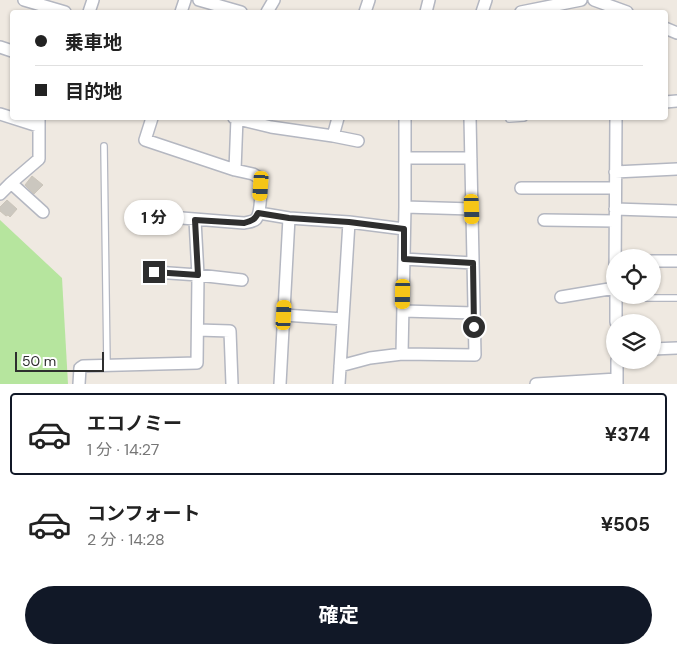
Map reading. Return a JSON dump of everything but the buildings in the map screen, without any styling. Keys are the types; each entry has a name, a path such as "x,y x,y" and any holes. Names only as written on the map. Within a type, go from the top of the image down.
{"street":[{"path":"24,0 58,10"},
{"path":"199,0 234,10"},
{"path":"531,10 581,0"},
{"path":"594,0 619,10"},
{"path":"151,120 145,140 235,170 253,174 261,182 258,213 251,222 195,220 157,216"},
{"path":"235,170 236,120"},
{"path":"243,120 271,128 358,141"},
{"path":"333,136 337,120"},
{"path":"402,354 405,120"},
{"path":"340,366 370,358 402,354 474,355 470,120"},
{"path":"615,249 616,120"},
{"path":"0,194 11,182 39,159 39,122"},
{"path":"405,158 471,158"},
{"path":"615,172 677,170"},
{"path":"11,182 43,212"},
{"path":"521,188 615,188"},
{"path":"405,207 472,209"},
{"path":"544,220 677,211"},
{"path":"258,213 289,218 349,222 404,229"},
{"path":"280,384 289,218"},
{"path":"79,384 80,368 83,366 197,363 198,275 195,220"},
{"path":"339,384 349,222"},
{"path":"404,259 473,263"},
{"path":"661,261 677,261"},
{"path":"154,272 242,280"},
{"path":"562,297 606,295"},
{"path":"403,311 474,313"},
{"path":"284,315 343,319"},
{"path":"198,330 230,331 232,384"},
{"path":"661,349 677,348"},
{"path":"536,384 617,382 617,369"}],"lane":[{"path":"104,146 107,365"},
{"path":"661,297 677,298"}],"green space":[{"path":"0,220 62,278 68,384 0,384"}],"route":[{"path":"154,272 198,275 195,220 244,223 251,222 258,213 289,218 349,222 404,229 404,259 473,263 474,327"}]}
